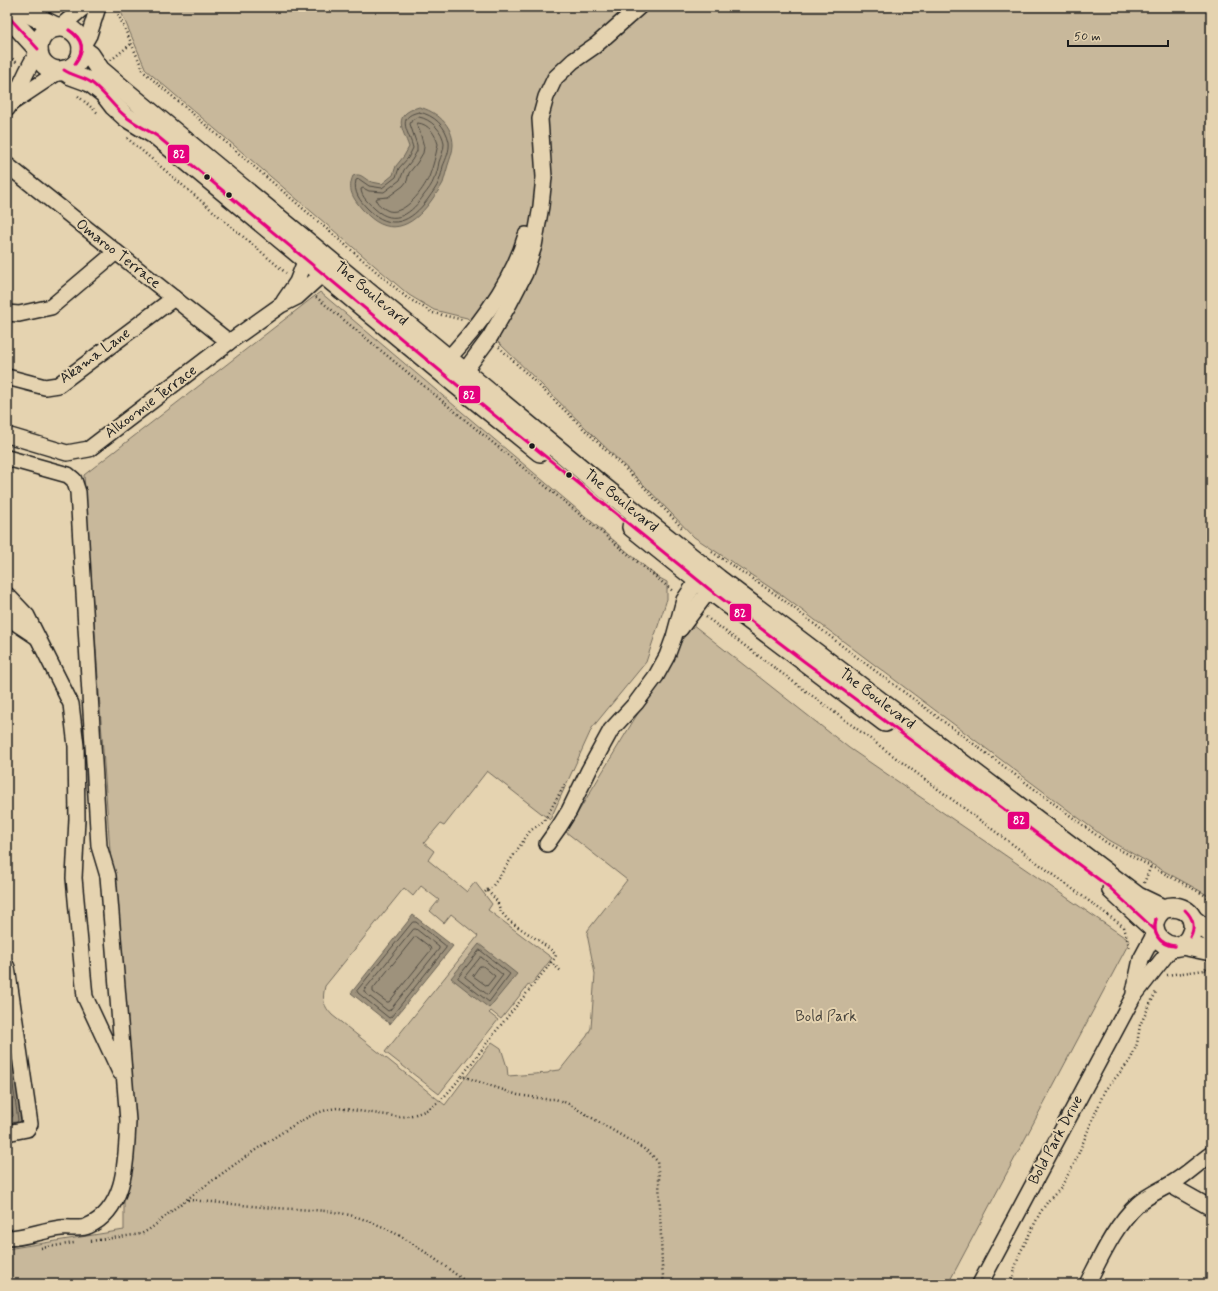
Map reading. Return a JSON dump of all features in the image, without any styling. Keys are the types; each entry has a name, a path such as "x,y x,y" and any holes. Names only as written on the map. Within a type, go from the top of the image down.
{"main road":[{"name":"The Boulevard","path":"16,7 58,27 68,29 75,33 82,48 90,55 100,70 311,254 460,378 603,487 708,574 811,667 1109,887 1155,931 1159,940 1167,945 1178,945 1211,951"},
{"name":"The Boulevard","path":"7,15 38,51 42,62 51,69 62,70 90,82 104,93 114,106 126,117 157,136 311,254"},
{"path":"38,51 41,37 50,29 58,27"},
{"path":"62,70 71,68 76,63 82,48"},
{"name":"The Boulevard","path":"708,574 1138,897 1163,909 1178,907 1184,910 1192,919 1211,933"},
{"path":"1155,931 1155,920 1163,909"},
{"path":"1178,945 1187,941 1192,933 1192,919"}],"street":[{"path":"58,27 84,7"},
{"path":"82,48 89,35 98,7"},
{"path":"443,364 476,327 500,292 522,250 532,213 534,195 533,156 537,111 551,78 584,44 618,20 632,7"},
{"path":"460,378 490,338 525,273 534,246 544,177 540,120 546,97 555,78 573,61 596,45 639,7"},
{"path":"9,106 38,51"},
{"path":"9,106 62,70"},
{"name":"Omaroo Terrace","path":"7,165 229,342"},
{"path":"7,313 19,314 51,307 116,252"},
{"path":"302,285 311,254"},
{"name":"Alkoomie Terrace","path":"7,435 67,453 89,449 229,342 281,305 297,297 302,285 328,268"},
{"name":"Akama Lane","path":"7,377 46,387 58,385 174,298"},
{"path":"7,458 68,475 74,480 78,492 99,846 108,876 128,1121 126,1160 118,1192 106,1215 87,1227 62,1228 7,1238"},
{"path":"546,844 569,811 611,730 636,703 656,676 667,656 689,604 708,574"},
{"path":"7,595 27,616 71,704 76,746 77,819 74,878 85,997 125,1082"},
{"path":"7,617 38,638"},
{"name":"Bold Park Drive","path":"1133,997 1141,959 1155,931"},
{"name":"Bold Park Drive","path":"980,1284 1133,997 1178,945"},
{"path":"7,967 30,1124 27,1128 7,1133"},
{"path":"1086,1284 1116,1231 1138,1204 1153,1192 1170,1185 1211,1154"},
{"path":"1170,1185 1211,1208"}],"path":[{"path":"115,7 144,72 406,297 433,313 466,321 476,327"},
{"path":"78,96 102,116"},
{"path":"125,136 302,285 689,604 1124,927"},
{"path":"490,338 642,486 688,534"},
{"path":"708,574 781,598 850,652 1107,843 1203,894 1211,900"},
{"path":"141,1234 148,1231 187,1199 244,1157 308,1117 328,1109 338,1108 400,1117 409,1116 436,1106 445,1098 550,962 555,958 554,952 509,921 501,912 498,901 487,890 484,893"},
{"path":"550,962 561,970"},
{"path":"1205,970 1211,974"},
{"path":"1012,1284 1020,1253 1040,1213 1048,1201 1060,1189 1074,1164 1105,1090 1130,1061 1137,1044 1140,1025 1158,987"},
{"path":"462,1076 518,1095 555,1099 566,1103 649,1152 657,1161 664,1284"},
{"path":"187,1199 275,1208 310,1209 346,1214 363,1219 388,1229 427,1253 469,1284"}],"green space":[{"path":"119,7 1211,7 1211,897 1108,840 783,596 694,537 645,486 497,341 467,318 434,310 409,295 146,70"},
{"name":"Bold Park","path":"320,292 656,576 667,582 667,599 646,662 592,728 550,820 487,771 444,826 440,824 424,843 434,851 428,860 467,892 475,882 492,904 488,910 552,958 531,985 529,984 501,1019 491,1011 489,1013 498,1020 439,1094 385,1052 478,936 451,914 444,923 430,911 439,900 421,886 413,896 404,888 325,986 324,1002 327,1008 332,1015 445,1105 492,1042 501,1048 507,1067 508,1076 548,1073 551,1071 560,1070 587,1036 591,1028 595,974 587,934 588,930 627,880 566,832 692,624 849,748 1130,941 948,1284 7,1284 7,1249 124,1230 124,1053 84,475"}],"water":[{"path":"419,107 431,112 447,125 452,138 452,152 443,183 423,211 407,223 390,227 371,218 362,209 352,194 351,181 353,176 359,175 369,181 382,184 393,175 396,166 409,147 402,129 402,118 410,110"},
{"path":"413,915 453,946 390,1024 351,993"},
{"path":"479,944 517,974 489,1008 451,978"},
{"path":"7,1013 23,1125 7,1127"}],"transit line":[{"name":"82","path":"7,15 38,49"},
{"name":"82","path":"69,30 78,37 81,45 80,54 75,64"},
{"name":"82","path":"69,30 80,41 81,46 80,54 75,64"},
{"name":"82","path":"64,70 92,83 125,116 157,136 456,384 709,589 1109,887 1154,929"},
{"name":"82","path":"1185,910 1193,923 1193,930 1190,937"},
{"name":"82","path":"1156,919 1155,929 1158,937 1161,941 1175,946"},
{"name":"82","path":"1156,919 1155,929 1158,937 1165,944 1175,946"}]}
